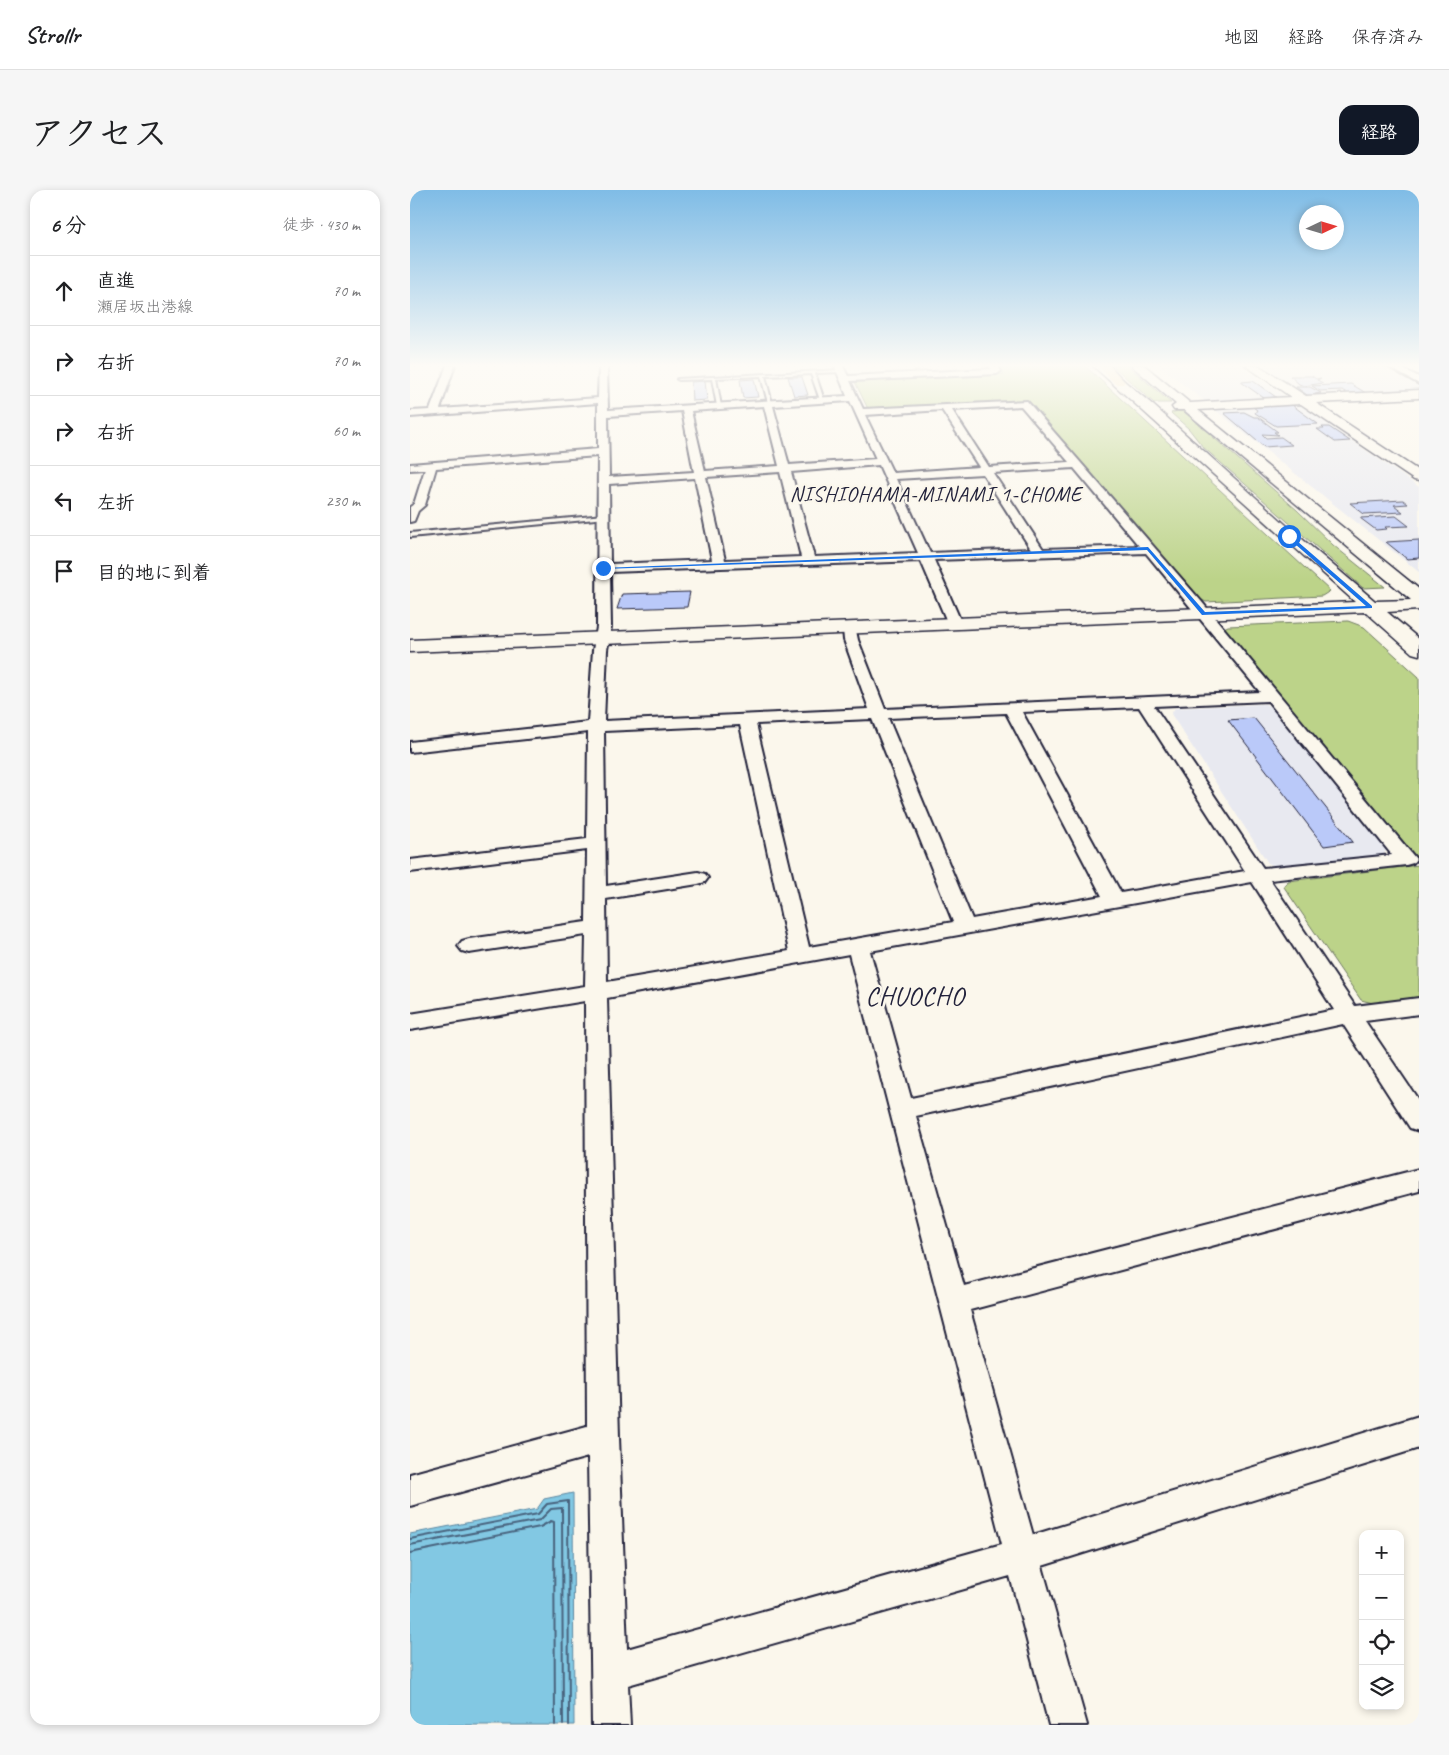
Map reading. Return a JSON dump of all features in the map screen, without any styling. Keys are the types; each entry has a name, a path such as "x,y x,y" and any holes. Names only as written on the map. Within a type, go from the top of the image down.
{"main road":[{"path":"1181,437 1419,649"},
{"path":"1224,437 1419,598"},
{"path":"1359,437 1419,477"},
{"path":"410,646 1419,605"}],"street":[{"path":"604,437 604,627 596,728 596,992 603,1437 611,1725"},
{"path":"692,437 719,563"},
{"path":"777,437 808,560"},
{"path":"870,437 926,556 955,624"},
{"path":"964,437 1039,552"},
{"path":"410,1022 858,947 1258,875 1406,859 1204,614 1053,437"},
{"path":"410,467 431,467 604,452"},
{"path":"604,481 882,462"},
{"path":"889,476 1077,465"},
{"path":"410,518 413,510 419,504 431,467"},
{"path":"603,568 1148,549"},
{"path":"850,628 851,640 879,715 966,928"},
{"path":"410,747 584,727 596,728 1272,696"},
{"path":"1144,703 1419,1121"},
{"path":"1012,709 1115,901"},
{"path":"747,721 801,956"},
{"path":"410,866 597,843"},
{"path":"597,894 698,878"},
{"path":"469,946 596,927"},
{"path":"858,947 1068,1725"},
{"path":"902,1109 1350,1015 1419,1006"},
{"path":"954,1301 1419,1180"},
{"path":"610,1672 1023,1555 1419,1432"},
{"path":"410,1490 603,1437"}],"lane":[{"path":"410,536 604,517"}],"shaded area":[{"path":"1249,437 1346,437 1419,487 1419,572"},
{"path":"1265,704 1275,709 1387,849 1383,855 1277,867 1268,863 1171,714 1175,708"}],"green space":[{"path":"1060,437 1162,437 1330,591 1322,596 1206,602 1200,599"},
{"path":"1195,437 1212,437 1297,510 1333,545 1385,587 1363,588 1203,447"},
{"path":"1348,621 1364,627 1419,677 1419,860 1224,628 1228,626"},
{"path":"1419,865 1419,997 1373,1003 1361,1000 1284,887 1288,881"}],"water":[{"path":"573,1493 574,1725 410,1725 410,1534 537,1509 544,1499"}],"building":[{"path":"1252,437 1281,437 1292,445 1264,447"},
{"path":"1328,437 1343,437 1350,441 1335,442"},
{"path":"1403,500 1408,504 1394,505 1403,512 1364,514 1350,503"},
{"path":"1396,516 1409,526 1385,527 1387,529 1376,530 1360,518"},
{"path":"1419,540 1419,558 1407,559 1386,542"},
{"path":"690,592 687,607 617,609 622,594"},
{"path":"1254,718 1353,842 1324,846 1228,720"}],"district":[{"name":"NISHIOHAMA-MINAMI 1-CHOME","path":"936,494"},
{"name":"CHUOCHO","path":"915,996"}],"route":[{"path":"603,568 1148,549 1204,614 1370,607 1289,536"}]}
